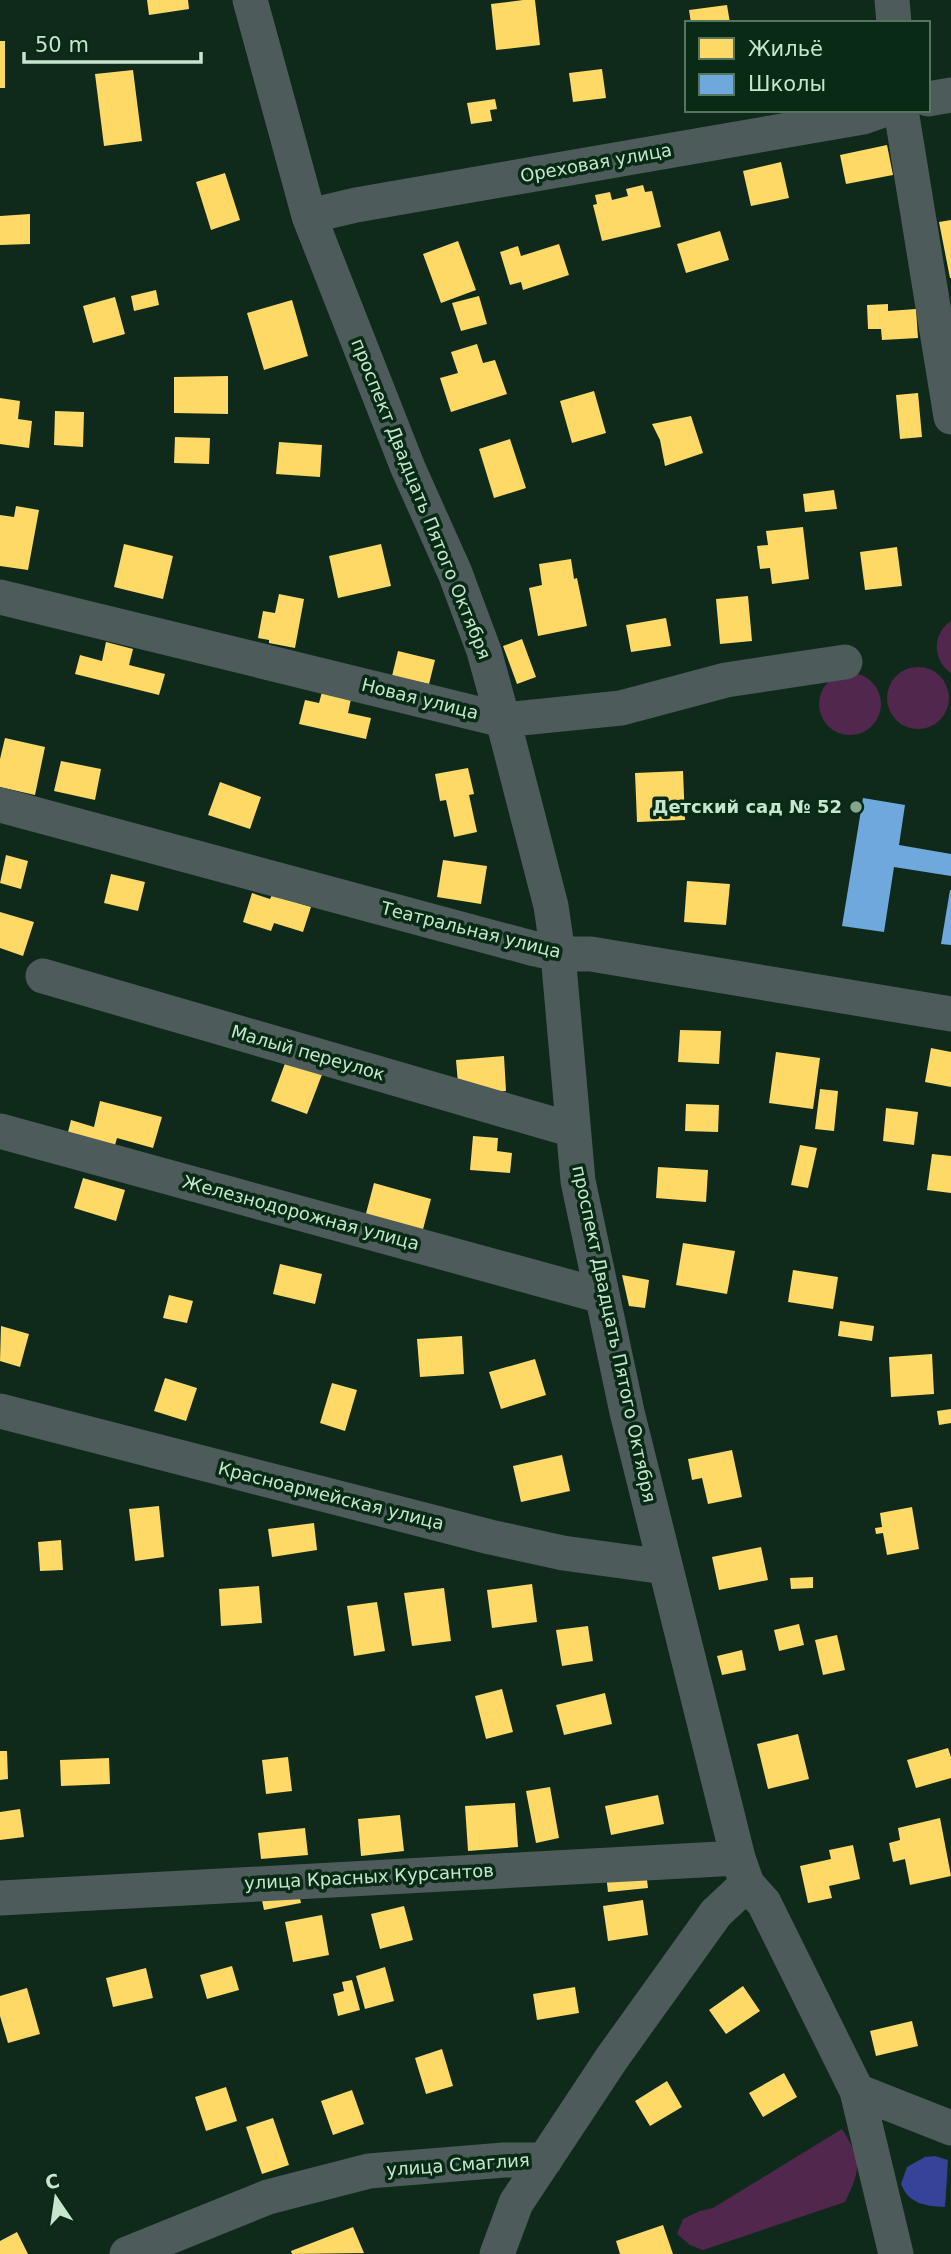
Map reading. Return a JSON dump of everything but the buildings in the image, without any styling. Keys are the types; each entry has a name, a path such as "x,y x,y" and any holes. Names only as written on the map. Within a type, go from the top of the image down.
{"street":[{"name":"проспект Двадцать Пятого Октября","path":"250,0 309,216 408,468 455,573 484,651 551,906 558,954 578,1181 602,1296 627,1412 742,1871 764,1903 858,2091 896,2254"},
{"path":"892,0 894,21"},
{"path":"930,99 951,95"},
{"name":"Ореховая улица","path":"309,216 369,203 863,117 877,112"},
{"path":"901,112 951,417"},
{"name":"Новая улица","path":"0,597 503,720 621,708 726,680 845,662"},
{"name":"Театральная улица","path":"0,805 558,954 590,954 951,1014"},
{"name":"Малый переулок","path":"43,976 573,1129"},
{"name":"Железнодорожная улица","path":"0,1131 602,1296"},
{"name":"Красноармейская улица","path":"0,1411 490,1536 563,1553 665,1567"},
{"name":"улица Красных Курсантов","path":"0,1898 742,1871"},
{"name":"улица Смаглия","path":"127,2254 268,2197 369,2172 504,2160 545,2160 612,2058 716,1913 742,1871"},
{"path":"858,2091 951,2128"},
{"path":"497,2254 516,2203 545,2160"}],"shaded area":[{"path":"951,621 951,673 940,661 937,647 940,633"},
{"path":"918,667 930,669 940,676 947,686 947,710 940,720 930,727 918,729 906,727 896,720 889,710 887,698 889,686 896,676 906,669"},
{"path":"850,673 862,675 872,682 879,692 879,716 872,726 862,733 850,735 838,733 828,726 821,716 819,704 821,692 828,682 838,675"},
{"path":"842,2129 853,2149 857,2165 845,2202 703,2250 690,2245 677,2234 683,2219 713,2208"},
{"path":"935,2156 948,2160 945,2207 918,2203 908,2196 901,2184 907,2167 925,2157"}],"place":[{"name":"Детский сад № 52","path":"856,807"}]}
